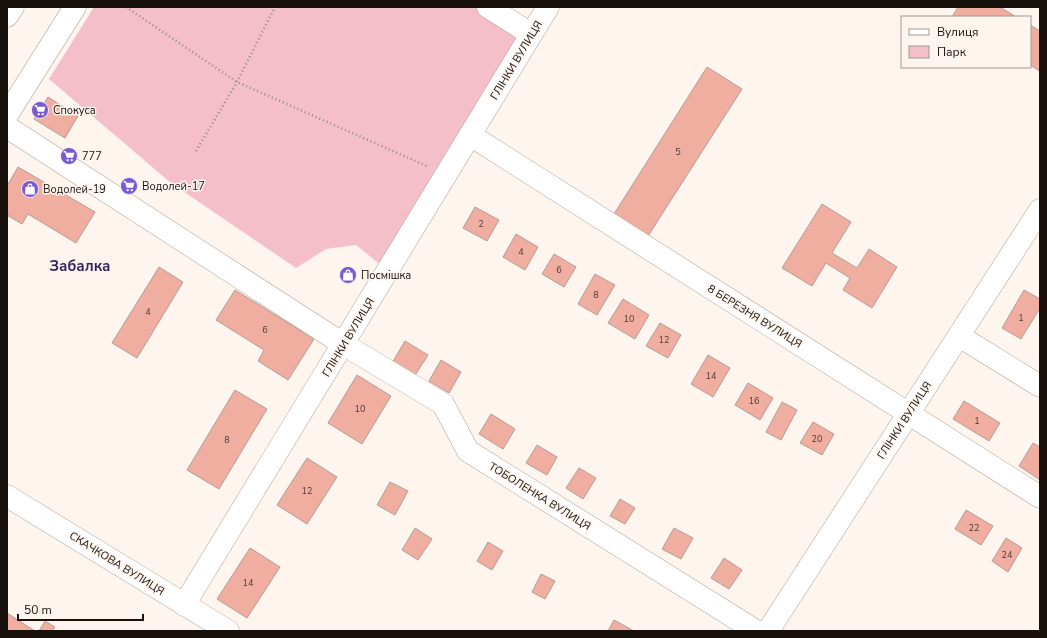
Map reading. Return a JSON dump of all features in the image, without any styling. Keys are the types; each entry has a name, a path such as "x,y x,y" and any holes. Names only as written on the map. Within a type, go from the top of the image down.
{"street":[{"path":"7,16 13,7"},
{"path":"7,115 75,7"},
{"path":"488,7 532,34"},
{"name":"ГЛІНКИ ВУЛИЦЯ","path":"184,605 548,7"},
{"name":"ТОБОЛЕНКА ВУЛИЦЯ","path":"7,128 343,344 443,404 468,451 756,631"},
{"name":"8 БЕРЕЗНЯ ВУЛИЦЯ","path":"470,135 1040,497"},
{"name":"ГЛІНКИ ВУЛИЦЯ","path":"768,631 1040,210"},
{"path":"959,336 1040,386"},
{"name":"СКАЧКОВА ВУЛИЦЯ","path":"7,496 228,631"}],"path":[{"path":"126,7 237,82 446,175"},
{"path":"196,151 237,82 275,7"}],"green space":[{"path":"94,7 488,7 530,33 387,270 356,245 326,249 296,268 171,183 49,79"}],"building":[{"path":"958,7 1000,7 1014,16 953,16"},
{"path":"1031,26 1040,31 1040,71 1031,66"},
{"path":"707,67 742,89 648,236 614,214"},
{"path":"48,97 78,116 65,138 34,119"},
{"path":"18,167 95,212 76,243 28,214 22,224 7,215 7,186"},
{"path":"822,204 851,222 832,253 857,268 869,249 897,267 872,308 843,290 850,278 826,263 812,286 782,268"},
{"path":"475,207 499,220 487,241 463,228"},
{"path":"516,234 538,247 525,270 503,257"},
{"path":"554,254 576,267 564,287 542,274"},
{"path":"159,267 183,282 137,358 112,343"},
{"path":"595,274 615,285 597,315 578,304"},
{"path":"235,290 314,339 288,380 258,361 264,350 216,320"},
{"path":"1024,290 1040,299 1040,308 1021,339 1002,328"},
{"path":"623,299 649,315 635,339 608,323"},
{"path":"660,323 681,335 668,358 646,346"},
{"path":"405,341 428,355 414,377 392,363"},
{"path":"708,355 730,368 713,397 691,384"},
{"path":"441,360 461,372 449,393 429,381"},
{"path":"357,375 391,396 362,444 328,423"},
{"path":"748,383 773,398 760,420 735,405"},
{"path":"235,390 267,409 219,489 187,470"},
{"path":"964,401 1000,423 989,441 953,419"},
{"path":"782,402 797,410 781,440 766,432"},
{"path":"491,414 515,429 503,449 479,434"},
{"path":"813,422 834,434 822,455 800,443"},
{"path":"1033,443 1040,447 1040,480 1019,466"},
{"path":"537,445 557,457 547,475 526,463"},
{"path":"307,458 337,477 307,524 277,505"},
{"path":"579,468 596,478 583,499 566,488"},
{"path":"390,482 408,491 395,515 377,505"},
{"path":"620,499 635,508 625,524 610,516"},
{"path":"966,510 993,526 981,545 955,529"},
{"path":"415,528 432,539 418,560 402,550"},
{"path":"674,528 693,538 681,559 662,549"},
{"path":"1006,538 1022,548 1008,572 992,561"},
{"path":"488,542 503,551 492,570 477,561"},
{"path":"250,548 280,567 247,618 217,599"},
{"path":"724,558 742,570 729,589 711,578"},
{"path":"541,574 555,581 545,599 532,592"},
{"path":"7,613 35,631 7,631"},
{"path":"614,620 634,631 608,631"},
{"path":"45,621 55,627 52,631 39,631"}],"place":[{"name":"Спокуса","path":"40,110"},
{"name":"777","path":"69,156"},
{"name":"Водолей-17","path":"129,186"},
{"name":"Водолей-19","path":"30,189"},
{"name":"Посмішка","path":"348,275"}],"district":[{"name":"Забалка","path":"80,266"}]}
